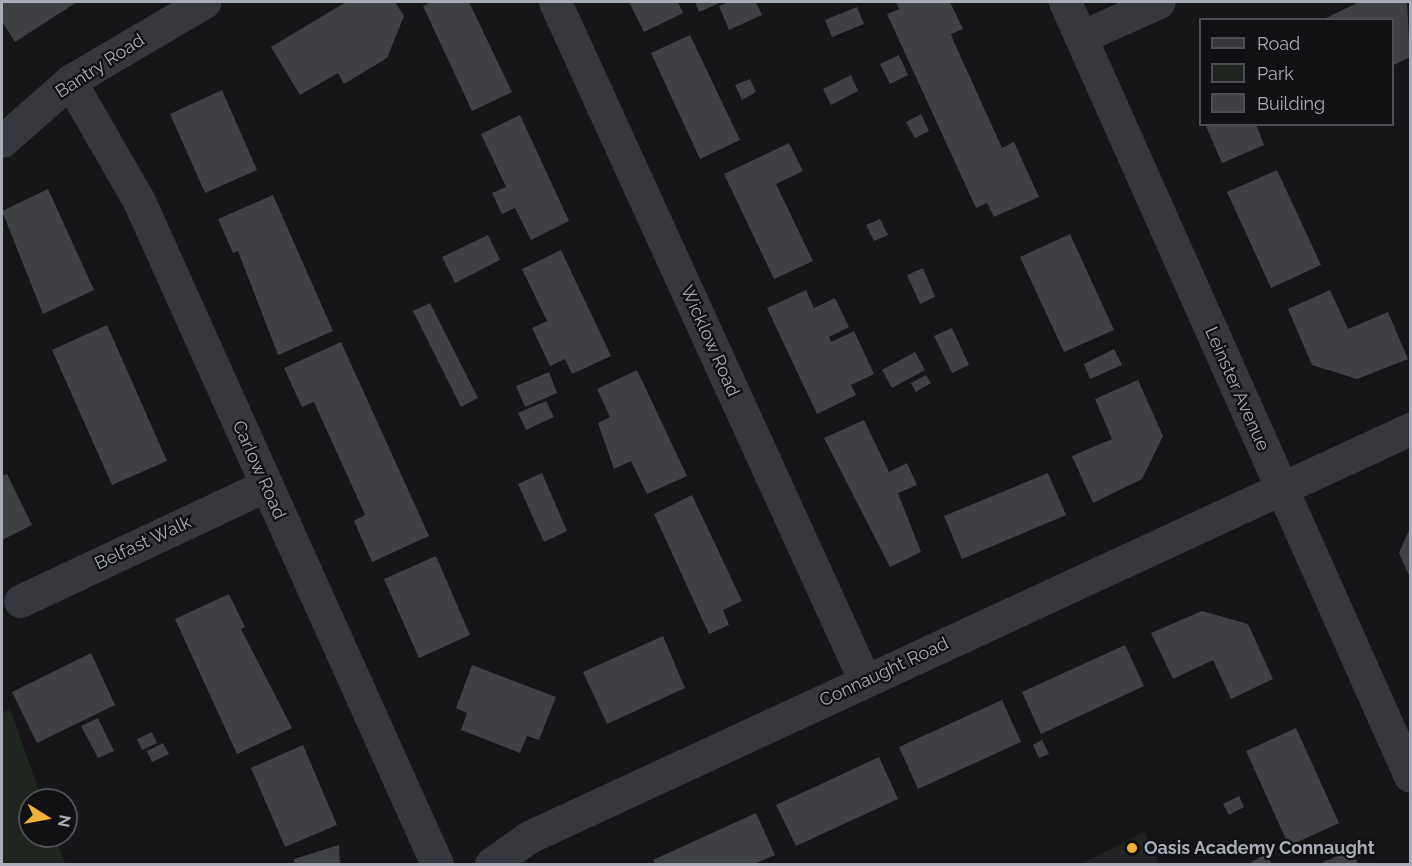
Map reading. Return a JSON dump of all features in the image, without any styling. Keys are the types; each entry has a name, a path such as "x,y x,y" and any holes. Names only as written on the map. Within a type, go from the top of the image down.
{"street":[{"name":"Bantry Road","path":"2,141 70,81 204,2"},
{"name":"Wicklow Road","path":"555,2 865,681"},
{"name":"Leinster Avenue","path":"1065,2 1410,776"},
{"path":"1081,37 1159,2"},
{"name":"Carlow Road","path":"70,81 139,201 436,864"},
{"name":"Connaught Road","path":"492,864 529,837 1410,429"},
{"name":"Belfast Walk","path":"20,601 266,485"}],"shaded area":[{"name":"Oasis Academy Connaught","path":"1144,832 1159,864 1081,864"}],"green space":[{"path":"10,708 38,788 18,788 18,848 59,848 65,864 2,864 2,714"}],"building":[{"path":"2,2 77,2 15,42 2,22"},
{"path":"346,2 395,2 404,16 387,58 344,84 338,73 300,95 271,47"},
{"path":"431,2 469,2 512,92 472,111 423,6"},
{"path":"629,2 678,2 683,13 644,32"},
{"path":"695,2 722,2 699,12"},
{"path":"729,2 756,2 762,15 729,30 719,6"},
{"path":"896,2 950,2 963,29 951,34 1002,148 1014,142 1039,197 994,217 987,203 976,208 887,14 899,9"},
{"path":"1359,2 1407,2 1410,57 1394,65 1394,18 1326,18"},
{"path":"857,7 864,24 832,37 825,20"},
{"path":"690,35 740,140 700,159 651,53"},
{"path":"899,55 908,75 890,84 880,64"},
{"path":"851,75 858,91 831,105 823,89"},
{"path":"750,79 756,92 742,100 735,85"},
{"path":"222,90 257,170 205,193 170,114"},
{"path":"921,114 929,131 915,138 906,122"},
{"path":"520,115 569,221 531,240 515,208 502,214 492,193 506,187 481,134"},
{"path":"1206,126 1257,126 1264,145 1222,163"},
{"path":"789,143 803,171 776,184 813,261 774,279 724,174"},
{"path":"1277,170 1321,265 1271,288 1227,192"},
{"path":"48,189 94,290 43,314 2,211"},
{"path":"273,195 333,331 278,355 238,251 233,253 218,219"},
{"path":"880,219 888,235 874,241 866,225"},
{"path":"1070,234 1114,330 1064,352 1020,257"},
{"path":"488,235 500,260 455,283 442,257"},
{"path":"561,250 611,356 572,374 565,359 550,366 532,328 547,321 522,269"},
{"path":"923,268 935,297 920,304 907,275"},
{"path":"806,290 814,308 835,298 849,327 829,337 831,342 854,331 874,374 851,385 856,395 817,414 767,308"},
{"path":"1330,290 1348,329 1388,312 1408,359 1357,379 1312,365 1288,309"},
{"path":"430,303 478,398 461,407 413,311"},
{"path":"107,325 167,461 112,485 52,350"},
{"path":"952,328 969,365 952,373 934,336"},
{"path":"341,342 429,536 372,562 354,521 365,515 314,402 302,407 284,368"},
{"path":"1114,349 1122,365 1090,379 1084,364"},
{"path":"915,352 925,370 892,388 882,370"},
{"path":"637,370 687,476 647,494 631,461 614,469 598,423 610,417 597,389"},
{"path":"549,372 557,393 525,407 516,386"},
{"path":"926,375 931,383 916,392 911,383"},
{"path":"1138,380 1163,436 1142,479 1093,503 1072,456 1112,439 1095,399"},
{"path":"546,401 554,417 526,430 518,413"},
{"path":"864,420 889,472 907,463 917,485 898,493 921,552 890,567 824,438"},
{"path":"542,473 567,531 544,542 518,484"},
{"path":"1048,473 1066,515 962,559 944,516"},
{"path":"7,474 32,525 2,540 2,476"},
{"path":"692,495 742,601 723,610 729,625 709,634 654,514"},
{"path":"1410,528 1410,578 1399,553"},
{"path":"436,556 470,635 419,658 384,579"},
{"path":"229,594 245,627 241,629 292,728 237,754 175,619"},
{"path":"1202,611 1248,624 1273,679 1231,699 1213,660 1173,679 1151,633"},
{"path":"663,636 685,688 607,724 583,672"},
{"path":"1125,645 1144,686 1041,734 1022,692"},
{"path":"91,653 115,705 37,743 12,692"},
{"path":"472,665 556,697 539,740 527,736 520,753 461,730 467,713 456,708"},
{"path":"1002,700 1021,742 918,789 899,747"},
{"path":"98,718 114,751 98,758 81,726"},
{"path":"1296,728 1339,823 1289,846 1246,751"},
{"path":"152,732 157,743 142,750 137,739"},
{"path":"1042,740 1049,754 1039,758 1033,745"},
{"path":"163,743 169,754 152,762 147,751"},
{"path":"303,745 337,825 285,847 251,768"},
{"path":"879,757 898,799 796,846 776,805"},
{"path":"1239,796 1244,807 1229,815 1223,804"},
{"path":"756,813 775,855 754,864 655,864 653,860"},
{"path":"339,845 340,864 294,864 294,859"},
{"path":"1352,850 1358,864 1319,864"},
{"path":"1266,854 1272,864 1248,864"}],"place":[{"name":"Oasis Academy Connaught","path":"1132,848"}]}
